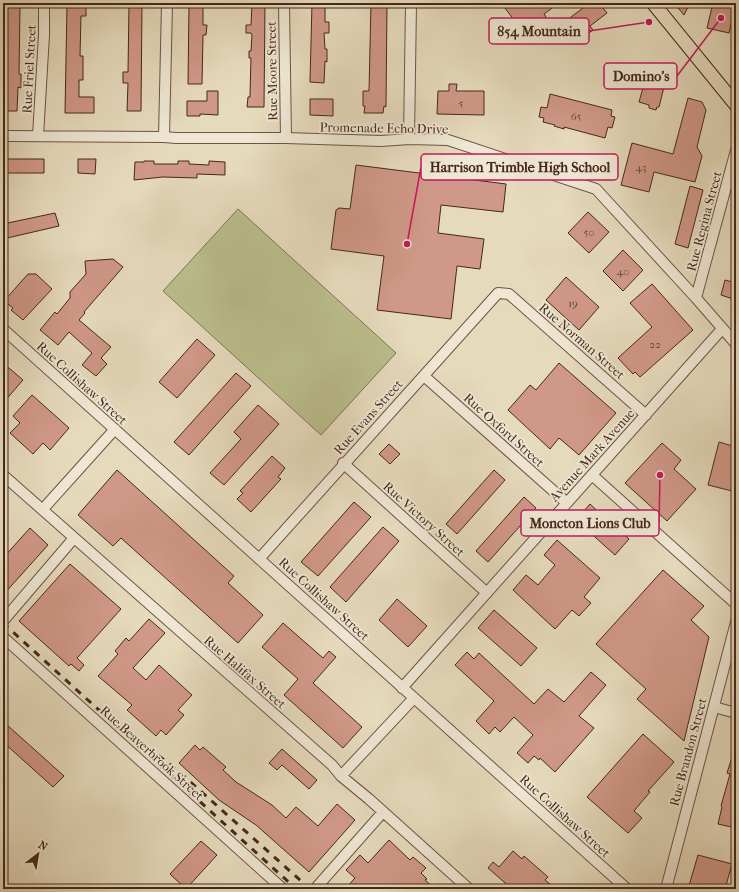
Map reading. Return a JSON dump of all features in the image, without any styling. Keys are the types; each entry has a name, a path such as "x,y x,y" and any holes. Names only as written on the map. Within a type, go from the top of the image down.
{"main road":[{"path":"652,3 736,106"}],"street":[{"name":"Rue Friel Street","path":"38,136 44,34 44,3"},
{"path":"164,137 167,3"},
{"name":"Rue Moore Street","path":"284,3 286,138"},
{"path":"409,139 411,3"},
{"name":"Promenade Echo Drive","path":"3,136 286,138 381,141 409,139 448,140 596,189 736,344"},
{"name":"Rue Regina Street","path":"696,298 736,150"},
{"name":"Rue Evans Street","path":"259,559 343,463 424,376 498,293"},
{"name":"Rue Norman Street","path":"498,293 509,294 646,415"},
{"name":"Rue Collishaw Street","path":"3,329 627,889"},
{"name":"Avenue Mark Avenue","path":"402,688 722,329"},
{"name":"Rue Oxford Street","path":"424,376 567,503"},
{"path":"43,509 115,429"},
{"name":"Rue Victory Street","path":"343,463 487,593"},
{"name":"Rue Halifax Street","path":"3,475 332,765 341,776 469,889"},
{"path":"592,475 736,604"},
{"path":"3,621 74,538"},
{"name":"Rue Brandon Street","path":"666,889 736,622"},
{"name":"Rue Beaverbrook Street","path":"3,637 283,889"},
{"path":"341,776 414,698"},
{"path":"714,707 736,713"},
{"path":"315,889 383,812"}],"green space":[{"path":"238,209 396,353 321,435 163,291"}],"building":[{"path":"252,3 265,3 264,107 247,107 248,97 250,97 251,58 249,58 249,51 251,51 252,35 251,33 246,33 246,25 251,25"},
{"path":"312,3 325,3 325,22 329,22 329,33 324,33 325,49 327,49 327,62 325,61 324,83 310,82"},
{"path":"371,3 387,3 386,107 384,106 383,113 364,113 365,106 363,106 363,91 369,91"},
{"path":"501,3 559,3 544,14 546,17 540,22 541,23 525,34"},
{"path":"579,3 599,3 607,13 590,26 593,30 581,39 567,20 583,8"},
{"path":"674,3 690,3 684,15"},
{"path":"713,3 735,8 729,33 707,28"},
{"path":"129,4 142,4 141,111 127,111 128,83 123,83 123,72 128,72"},
{"path":"189,4 203,4 203,25 207,25 206,35 203,35 202,84 188,84"},
{"path":"67,5 81,5 81,7 86,7 86,16 81,16 80,56 83,56 83,80 79,80 79,97 94,97 94,113 65,113"},
{"path":"6,6 20,6 19,74 21,74 21,88 18,87 17,111 3,111 3,74 5,74 6,37 3,37 3,30 6,30"},
{"path":"646,77 665,83 659,107 657,107 656,110 649,108 649,105 639,102"},
{"path":"449,84 457,84 456,91 484,91 484,115 437,114 438,91 449,91"},
{"path":"207,91 218,91 218,115 200,114 200,116 187,116 187,101 207,101"},
{"path":"550,94 612,110 611,116 615,117 612,128 608,127 605,138 564,127 564,129 543,122 544,118 539,117 541,107 547,108"},
{"path":"688,98 702,102 706,110 697,147 702,156 695,182 654,172 649,192 621,185 632,143 673,154"},
{"path":"310,99 333,99 333,116 310,115"},
{"path":"3,159 44,159 44,173 3,173"},
{"path":"78,159 96,159 95,174 78,173"},
{"path":"154,161 154,164 178,164 178,161 189,161 189,164 209,165 209,161 225,162 225,175 197,174 197,178 163,177 134,180 135,162"},
{"path":"356,165 506,184 503,212 441,205 438,233 484,239 480,269 457,266 451,319 377,310 384,256 331,249 336,210 339,208 350,209"},
{"path":"690,186 703,190 688,248 675,244"},
{"path":"588,212 609,232 589,253 568,233"},
{"path":"55,213 59,226 3,239 3,224"},
{"path":"623,250 643,270 623,291 603,271"},
{"path":"113,259 123,267 84,312 85,313 79,320 111,347 101,358 107,364 96,376 82,365 92,353 69,332 58,345 40,330 55,312 57,314 70,298 70,292 86,274 85,261"},
{"path":"28,274 36,274 52,289 23,320 11,310 13,308 4,301"},
{"path":"566,277 599,307 579,330 546,300"},
{"path":"725,280 736,283 736,300 721,295"},
{"path":"652,284 693,330 640,377 635,372 633,374 618,358 652,327 630,303"},
{"path":"197,339 215,355 177,398 159,382"},
{"path":"3,363 23,380 3,403"},
{"path":"559,363 616,413 579,455 559,438 550,449 508,410 530,385 536,390"},
{"path":"236,373 251,386 189,455 174,442"},
{"path":"32,395 69,428 50,450 43,443 33,454 10,433 20,423 13,416"},
{"path":"258,405 279,424 224,485 210,473 241,439 234,432"},
{"path":"719,442 736,447 736,492 708,485"},
{"path":"662,443 681,460 674,469 696,489 667,521 625,483"},
{"path":"389,444 400,454 390,464 379,454"},
{"path":"272,456 285,468 278,477 281,479 251,512 237,499 243,493 240,491"},
{"path":"117,470 234,576 228,583 263,615 238,643 121,538 113,546 78,515"},
{"path":"494,470 505,480 457,534 446,524"},
{"path":"524,497 536,508 488,562 476,551"},
{"path":"354,502 371,517 318,576 301,562"},
{"path":"590,504 606,519 608,517 615,523 613,525 629,539 615,555 576,520"},
{"path":"383,527 399,541 346,602 330,587"},
{"path":"30,528 48,545 3,595 3,558"},
{"path":"557,540 600,578 584,597 591,603 579,616 572,610 555,629 513,590 526,575 538,585 555,565 544,555"},
{"path":"70,564 121,609 77,658 84,665 79,671 71,664 69,666 19,621"},
{"path":"663,570 704,606 691,620 709,637 684,741 637,699 646,689 596,644"},
{"path":"397,599 427,626 408,647 379,620"},
{"path":"494,610 537,648 521,666 478,628"},
{"path":"149,619 165,633 133,668 146,680 159,665 192,695 178,710 184,715 166,735 161,730 156,736 127,710 132,705 98,676 118,654 115,651 126,638 129,641"},
{"path":"283,623 323,658 329,651 336,657 313,683 362,727 343,748 284,695 298,679 262,647"},
{"path":"467,652 474,659 479,653 534,704 548,689 564,702 591,672 606,685 579,716 594,728 555,772 540,758 539,760 534,756 528,763 517,753 533,735 514,717 500,732 495,727 489,734 476,721 494,701 455,665"},
{"path":"7,725 64,776 53,787 3,742 3,729"},
{"path":"643,734 674,762 648,791 650,792 634,811 642,818 628,833 587,797"},
{"path":"195,745 200,750 203,747 226,767 223,770 236,782 272,805 286,818 296,807 318,826 337,804 355,820 309,872 256,825 219,800 179,763"},
{"path":"282,749 317,780 309,789 282,765 277,770 269,763"},
{"path":"734,751 736,751 736,828 718,824 721,806 730,774 727,773"},
{"path":"389,840 410,860 413,857 426,868 421,873 427,879 425,880 435,889 345,889 355,878 346,870 360,855 368,863"},
{"path":"201,841 217,855 186,889 170,874"},
{"path":"513,851 522,859 524,856 548,877 545,880 556,889 512,889 488,868 493,862 499,867"},
{"path":"698,855 732,864 725,889 688,889"}],"railway":[{"path":"3,623 294,887"},
{"path":"147,747 176,769 310,889"}],"place":[{"name":"Domino's","path":"721,18"},
{"name":"854 Mountain","path":"649,22"},
{"name":"Harrison Trimble High School","path":"407,244"},
{"name":"Moncton Lions Club","path":"660,475"}]}
